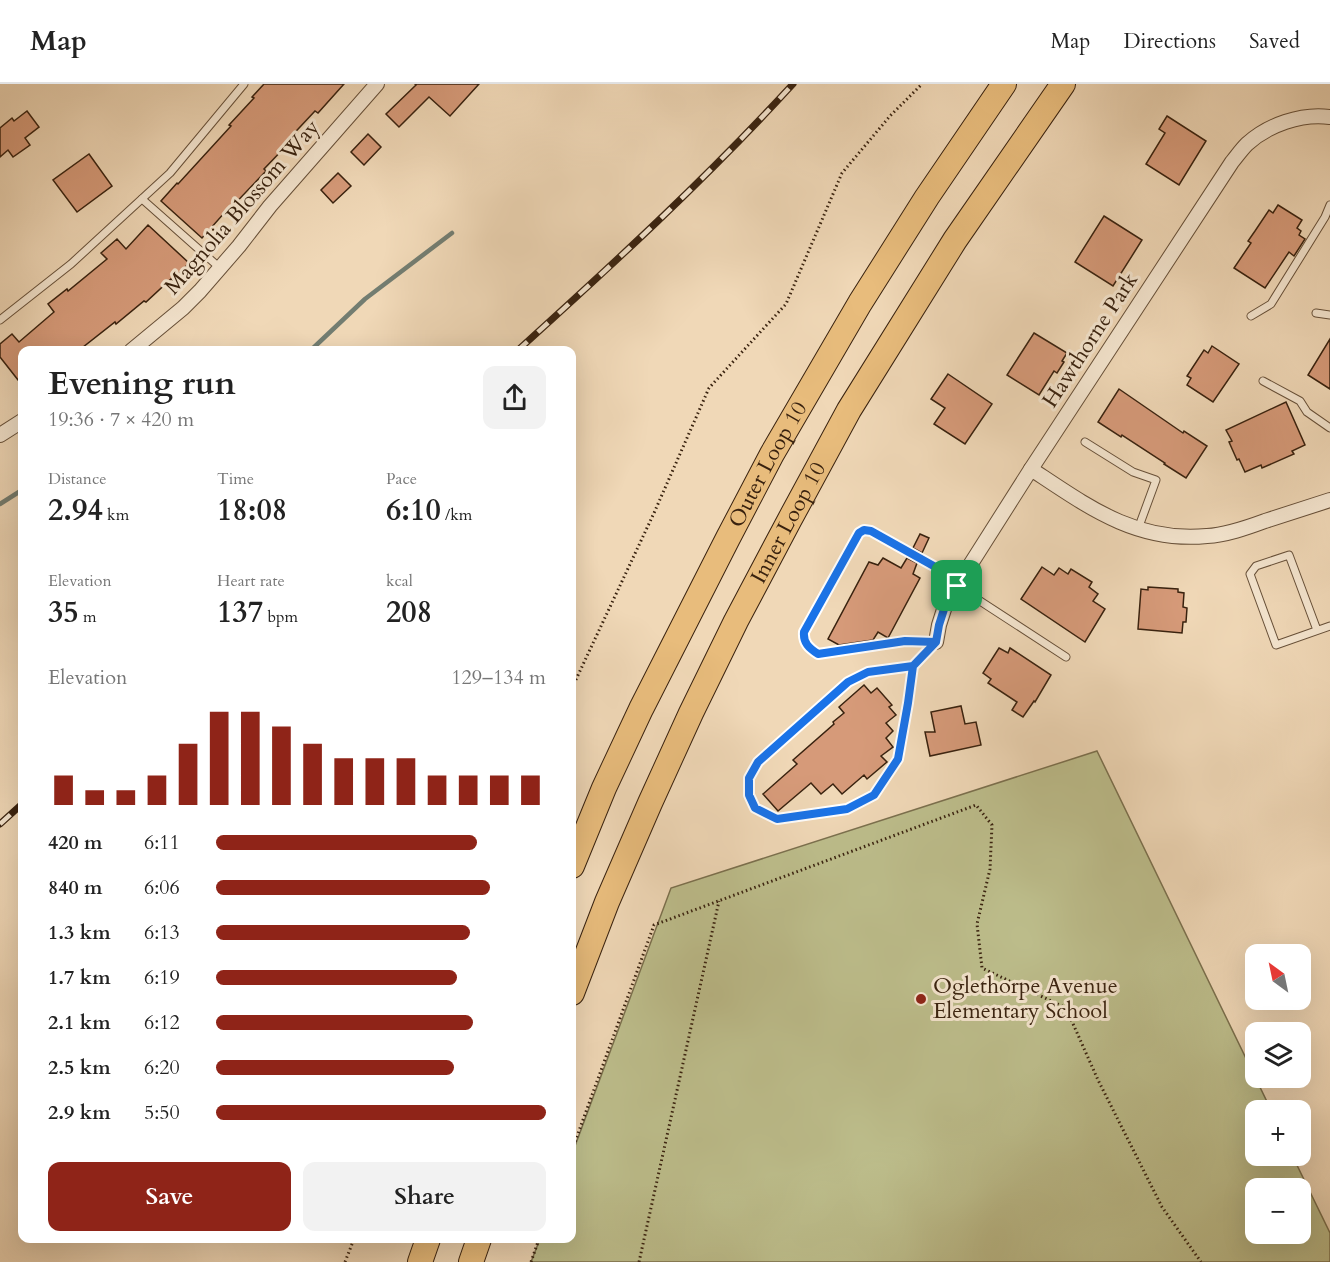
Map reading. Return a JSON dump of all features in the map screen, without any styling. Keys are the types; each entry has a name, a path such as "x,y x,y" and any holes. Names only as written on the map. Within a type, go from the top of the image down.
{"highway":[{"name":"Outer Loop 10","path":"576,856 604,788 642,710 772,454 860,303 927,197 1004,84"},
{"name":"Inner Loop 10","path":"576,983 650,802 736,621 795,509 849,410 949,249 1063,84"},
{"path":"420,1262 427,1243"},
{"path":"471,1262 478,1243"}],"street":[{"name":"Magnolia Blossom Way","path":"137,346 183,308 220,268 270,206 377,84"},
{"name":"Hawthorne Park","path":"936,642 946,603 1232,162 1246,145 1263,132 1280,124 1300,118 1330,117"},
{"path":"0,435 18,424"},
{"path":"1031,469 1089,507 1117,521 1164,535 1209,536 1240,530 1330,500"}],"lane":[{"path":"0,320 71,264 170,173 244,84"},
{"path":"142,199 220,268"},
{"path":"1251,316 1271,304 1330,206"},
{"path":"1316,313 1330,315"},
{"path":"1263,381 1300,401 1307,412 1330,428"},
{"path":"1085,442 1133,472 1156,480 1138,529"},
{"path":"936,642 905,641 818,654 811,650 803,639 804,632 859,533 864,530 871,531 939,569 957,586 1066,657"},
{"path":"1317,630 1289,555 1256,566 1250,574 1276,645 1330,626"},
{"path":"913,666 868,672 848,682 758,762 749,778 749,795 755,808 777,819 805,816 847,809 874,795 898,759 913,666 936,642"}],"path":[{"path":"576,679 654,513 709,388 786,304 842,173 890,116 922,84"},
{"path":"576,1139 654,925 976,805 992,825 990,869 977,924 982,968 1066,1008 1098,1080 1162,1207 1201,1262"},
{"path":"639,1262 719,901"},
{"path":"345,1262 352,1243"},
{"path":"531,1262 538,1243"}],"green space":[{"name":"Oglethorpe Avenue Elementary School","path":"1097,751 1245,1056 1245,1088 1260,1088 1266,1100 1245,1100 1245,1166 1297,1166 1303,1178 1245,1178 1245,1244 1311,1244 1311,1194 1330,1233 1330,1262 531,1262 538,1243 576,1243 576,1143 671,888"}],"building":[{"path":"264,84 344,84 318,113 315,111 285,143 287,145 264,169 266,171 202,238 161,201 231,126 229,125"},
{"path":"415,84 479,84 450,116 429,97 399,127 386,114"},
{"path":"27,111 39,127 25,138 30,145 13,157 8,150 0,157 0,128 12,118 14,121"},
{"path":"1167,116 1206,141 1179,185 1146,164 1165,133 1159,129"},
{"path":"368,134 381,147 364,165 351,152"},
{"path":"89,154 112,186 77,212 53,180"},
{"path":"338,173 351,186 333,203 321,190"},
{"path":"1278,205 1302,220 1297,228 1301,231 1299,235 1305,239 1294,256 1289,252 1265,288 1234,268 1251,243 1248,241 1269,210 1273,213"},
{"path":"1104,216 1142,240 1113,286 1075,262"},
{"path":"148,225 189,263 173,280 171,279 146,302 144,301 84,346 18,346 18,380 0,357 0,344 12,334 19,342 54,312 48,304 107,259 101,253 117,239 126,249"},
{"path":"1034,333 1067,353 1057,373 1054,371 1039,395 1007,375"},
{"path":"1330,339 1330,389 1308,375"},
{"path":"1212,346 1239,364 1213,402 1187,385 1191,378 1187,376 1204,350 1208,353"},
{"path":"948,374 992,404 965,444 934,424 945,408 931,399"},
{"path":"1119,389 1183,433 1184,431 1207,446 1186,478 1122,435 1121,437 1098,422"},
{"path":"1286,402 1305,445 1292,451 1294,454 1262,468 1261,465 1245,472 1239,459 1237,460 1229,442 1232,441 1226,430"},
{"path":"920,534 929,538 922,553 913,548"},
{"path":"883,558 901,568 907,558 917,563 913,574 920,578 888,638 878,632 873,640 839,645 828,639 869,562 878,565"},
{"path":"1042,567 1054,575 1059,568 1068,574 1071,569 1092,582 1089,587 1098,594 1093,601 1105,609 1085,642 1021,599"},
{"path":"1148,587 1178,589 1178,592 1184,593 1183,607 1187,608 1182,633 1138,629 1141,589 1148,590"},
{"path":"999,648 1008,653 1010,648 1051,675 1023,717 1012,710 1017,702 988,683 991,679 983,673"},
{"path":"864,685 871,693 877,688 892,705 889,707 896,715 886,723 893,731 886,738 893,747 881,756 887,762 867,779 864,775 842,794 833,784 821,794 811,783 778,811 763,794 797,764 793,760 834,724 833,722 844,713 839,707"},
{"path":"961,706 965,724 976,722 981,745 930,756 925,732 935,732 931,712"}],"waterway":[{"path":"315,346 365,299 452,233"},
{"path":"0,504 18,493"}],"railway":[{"path":"522,346 692,188 793,84"},
{"path":"0,824 18,808"}],"place":[{"name":"Oglethorpe Avenue Elementary School","path":"921,999"}],"route":[{"path":"957,586 939,569 871,531 864,530 859,533 804,632 803,639 806,644 818,654 905,641 936,642 913,666 868,672 848,682 758,762 749,778 749,795 755,808 777,819 805,816 847,809 874,795 898,759 913,666 936,642 946,603 957,586"}]}
